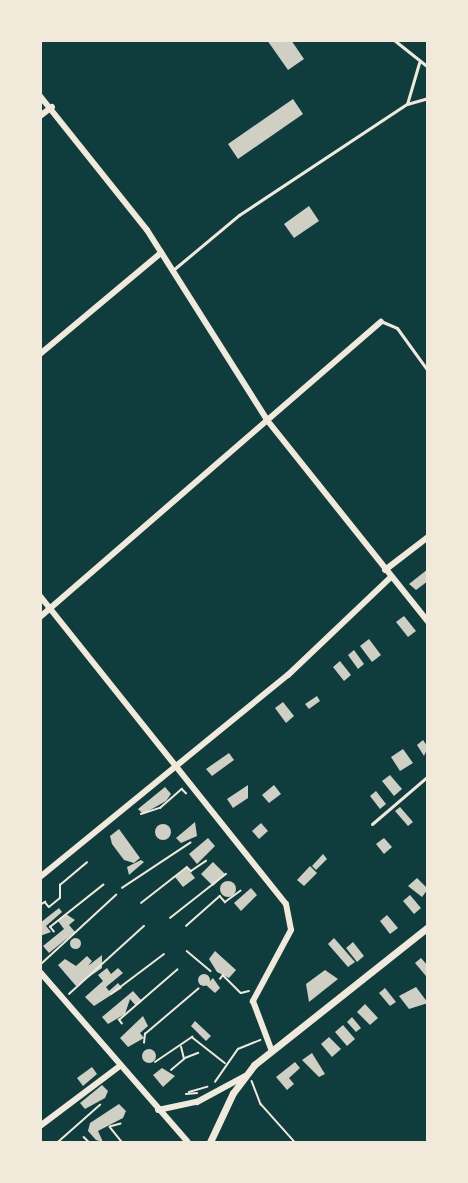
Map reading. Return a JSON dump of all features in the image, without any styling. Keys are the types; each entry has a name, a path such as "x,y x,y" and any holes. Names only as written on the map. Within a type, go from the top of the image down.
{"street":[{"path":"40,96 52,107 161,253 267,420 428,622"},
{"path":"40,116 52,107"},
{"path":"40,354 161,253"},
{"path":"40,617 381,322"},
{"path":"385,570 428,537"},
{"path":"40,876 288,675 391,577"},
{"path":"40,596 286,904 291,930 256,989 255,1011 271,1049"},
{"path":"158,1110 196,1102 244,1076 271,1049 428,927"},
{"path":"40,972 188,1143"},
{"path":"40,1126 120,1065"},
{"path":"210,1143 244,1076"}],"lane":[{"path":"394,40 419,63 428,67"},
{"path":"407,104 419,63"},
{"path":"172,271 239,214 407,104 428,98"},
{"path":"381,322 396,328 428,371"},
{"path":"372,824 428,776"}],"path":[{"path":"141,814 160,808 182,789 186,793"},
{"path":"122,888 190,843"},
{"path":"141,903 187,867 191,871 206,861"},
{"path":"40,905 45,902 49,907 60,898 60,885 87,862"},
{"path":"170,918 226,874"},
{"path":"54,932 50,927 103,885"},
{"path":"186,926 220,896 225,902 240,891"},
{"path":"41,964 116,895"},
{"path":"68,995 144,926"},
{"path":"187,951 212,971"},
{"path":"111,994 164,954"},
{"path":"122,1024 119,1020 177,970"},
{"path":"220,979 223,975 241,993 256,989"},
{"path":"144,1043 145,1034 198,989"},
{"path":"155,1062 192,1037 226,1063"},
{"path":"210,1090 226,1063 238,1049 266,1037"},
{"path":"180,1046 184,1059"},
{"path":"171,1070 184,1059 198,1053"},
{"path":"252,1080 261,1104 295,1143"},
{"path":"179,1098 213,1085"},
{"path":"58,1142 100,1106"},
{"path":"121,1124 110,1127 122,1143"},
{"path":"84,1137 88,1143"}],"building":[{"path":"267,40 291,40 304,59 288,70"},
{"path":"293,99 303,114 238,159 228,144"},
{"path":"309,206 319,221 294,238 284,224"},
{"path":"428,569 428,581 416,590 409,584"},
{"path":"404,616 416,631 408,637 396,622"},
{"path":"369,639 381,655 372,662 360,646"},
{"path":"354,650 364,664 358,669 348,655"},
{"path":"340,661 351,675 344,681 333,667"},
{"path":"317,696 320,701 309,709 305,704"},
{"path":"283,702 294,716 286,723 275,708"},
{"path":"423,740 428,747 424,756 417,745"},
{"path":"403,749 413,763 400,771 391,757"},
{"path":"229,753 234,760 212,776 206,769"},
{"path":"390,775 402,789 394,796 382,781"},
{"path":"248,785 248,798 233,808 227,799"},
{"path":"274,785 281,794 269,803 262,795"},
{"path":"165,787 171,794 166,801 143,814 138,809"},
{"path":"376,791 386,804 380,809 370,796"},
{"path":"400,807 413,822 408,826 395,811"},
{"path":"195,822 197,836 181,843 176,838"},
{"path":"261,823 268,831 259,839 252,831"},
{"path":"160,824 166,824 171,832 169,838 160,840 155,835 155,829"},
{"path":"119,829 140,858 134,863 124,860 112,844 110,836"},
{"path":"208,838 215,846 197,864 189,854"},
{"path":"384,838 392,847 384,854 376,844"},
{"path":"323,854 327,859 316,870 312,866"},
{"path":"141,860 144,862 129,875 127,867"},
{"path":"213,862 225,874 213,886 201,874"},
{"path":"310,866 317,873 304,886 297,880"},
{"path":"187,868 195,878 183,887 175,877"},
{"path":"417,878 428,889 422,897 408,886"},
{"path":"228,881 234,883 236,889 234,895 228,897 222,895 220,889 222,883"},
{"path":"251,888 257,895 241,911 234,903"},
{"path":"410,895 421,908 414,914 403,901"},
{"path":"59,908 62,912 46,926 51,932 40,936 40,923"},
{"path":"66,914 75,920 69,925 75,932 49,953 43,946 64,929 58,921"},
{"path":"387,915 398,928 390,934 380,921"},
{"path":"75,937 81,943 75,949 69,943"},
{"path":"334,938 355,962 348,967 328,944"},
{"path":"353,942 364,956 357,962 346,948"},
{"path":"215,951 236,970 229,978 217,972 209,959"},
{"path":"102,955 102,968 76,986 58,965 65,959 76,966 87,956 92,961 88,966"},
{"path":"421,958 428,966 426,976 415,963"},
{"path":"107,968 111,974 118,968 123,973 106,987 109,991 118,983 122,988 94,1006 85,997 103,981 98,975"},
{"path":"325,970 338,979 309,1002 306,984"},
{"path":"204,974 210,980 204,986 198,980"},
{"path":"213,978 220,988 215,993 206,985"},
{"path":"416,987 428,1003 409,1009 399,996"},
{"path":"385,988 396,1002 390,1006 379,993"},
{"path":"133,991 142,1001 136,1006 130,999 125,1014 108,1024 102,1017"},
{"path":"365,1004 378,1018 370,1025 357,1012"},
{"path":"143,1016 148,1026 140,1033 144,1038 128,1047 120,1038"},
{"path":"352,1017 361,1028 356,1032 347,1022"},
{"path":"195,1021 211,1036 206,1041 191,1026"},
{"path":"343,1025 355,1039 347,1046 335,1032"},
{"path":"329,1037 341,1049 332,1057 321,1044"},
{"path":"149,1049 154,1051 156,1056 154,1061 149,1063 144,1061 142,1056 144,1051"},
{"path":"312,1053 325,1074 319,1077 302,1060"},
{"path":"295,1062 300,1068 289,1078 294,1084 287,1090 276,1077"},
{"path":"92,1067 97,1074 83,1086 77,1078"},
{"path":"162,1068 175,1076 163,1087 153,1075"},
{"path":"102,1085 108,1091 105,1098 85,1109 80,1103"},
{"path":"119,1104 126,1111 123,1118 98,1131 103,1142 96,1140 88,1131 90,1123"}]}
